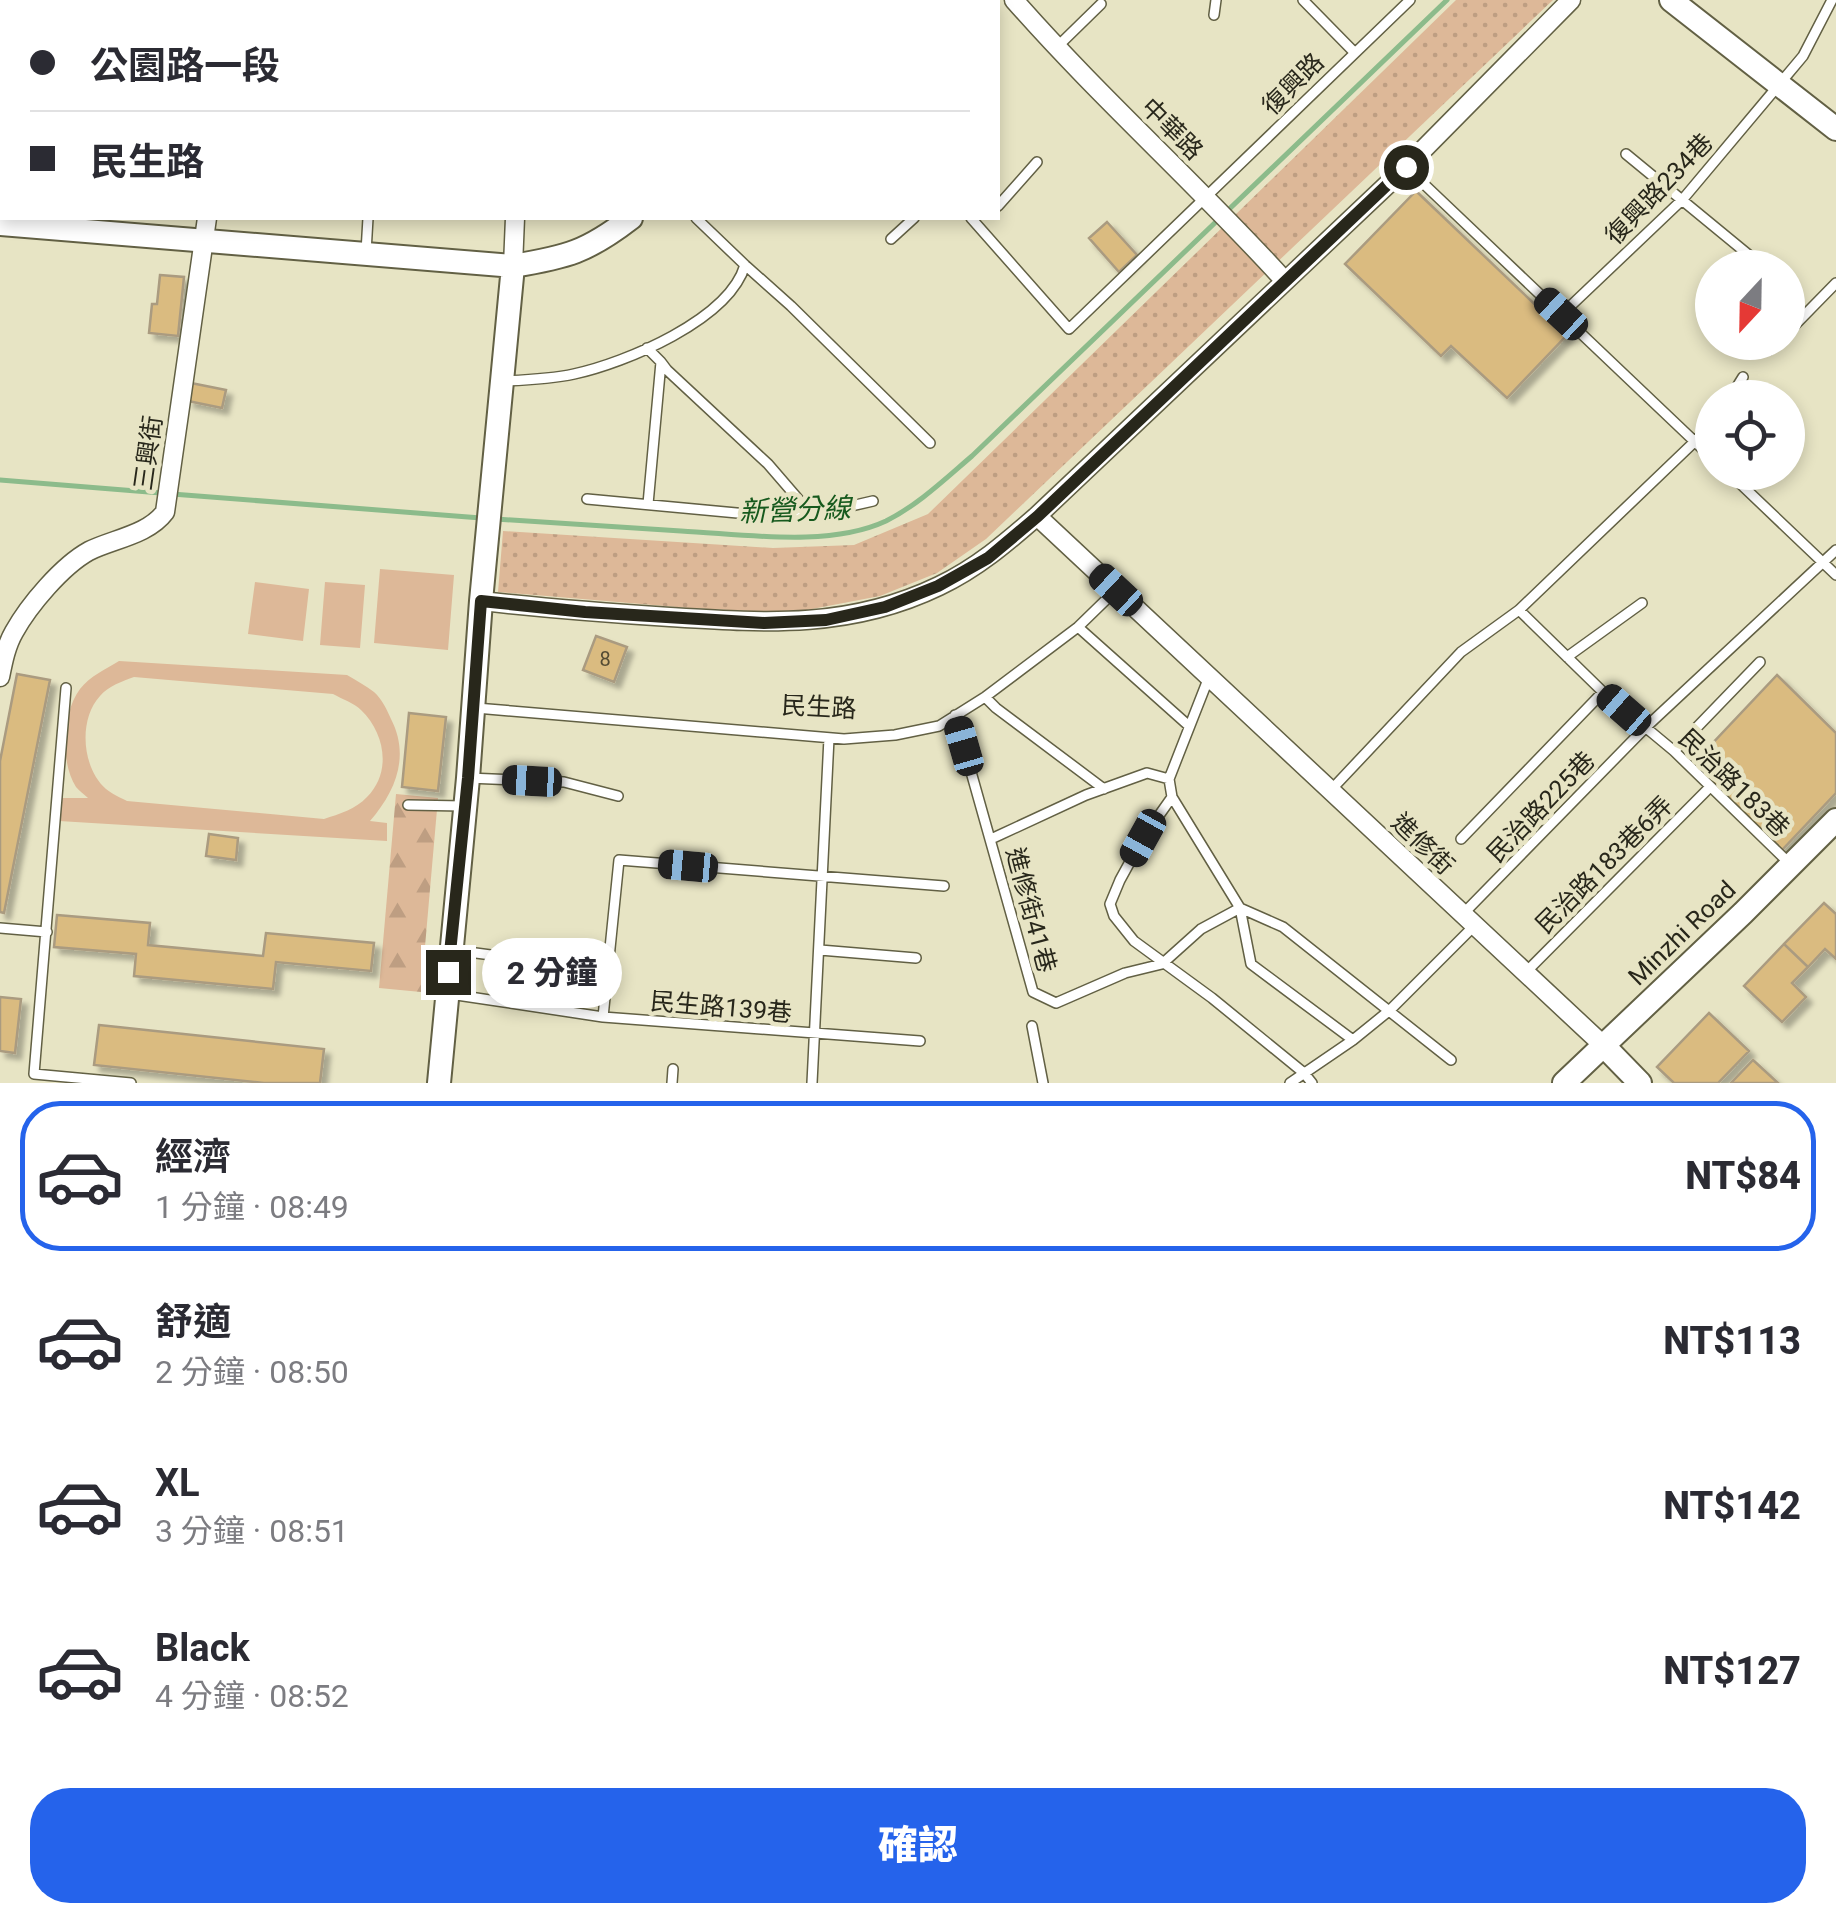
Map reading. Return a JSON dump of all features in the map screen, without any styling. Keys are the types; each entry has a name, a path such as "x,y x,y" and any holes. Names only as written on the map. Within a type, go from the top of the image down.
{"street":[{"name":"中華路","path":"1014,0 1056,48 1207,198"},
{"path":"481,601 764,623 826,620 885,607 938,586 988,558 1038,516 1406,167 1571,0"},
{"path":"1671,0 1836,129"},
{"path":"1207,198 1284,280"},
{"name":"三興街","path":"0,677 13,633 58,576 88,552 153,524 164,512 207,220"},
{"path":"439,1083 515,220"},
{"path":"0,224 513,266 578,252 628,220"},
{"name":"進修街","path":"1038,516 1604,1046"},
{"name":"Minzhi Road","path":"1564,1083 1836,820"},
{"path":"1604,1046 1640,1083"}],"lane":[{"path":"1214,15 1216,0"},
{"path":"1303,0 1354,52"},
{"name":"復興路","path":"1207,198 1410,0"},
{"name":"復興路234巷","path":"1561,314 1682,199 1803,56 1832,0"},
{"path":"1056,48 1101,4"},
{"path":"1626,154 1743,250"},
{"path":"1000,204 1036,162"},
{"path":"1331,790 1461,652 1519,610 1694,441 1406,167"},
{"name":"中華路","path":"979,227 1069,329 1207,198"},
{"path":"366,255 368,220"},
{"path":"698,220 930,443"},
{"path":"891,239 912,220"},
{"path":"973,220 979,227 986,220"},
{"path":"502,381 573,374 647,348 723,301 742,277 745,266"},
{"path":"1805,315 1836,283"},
{"path":"647,348 768,464 812,516"},
{"path":"648,504 661,362"},
{"path":"1747,490 1836,575"},
{"path":"587,498 779,517 812,516 873,501"},
{"name":"民治路225巷","path":"1304,1073 1390,1010 1645,728 1836,550"},
{"name":"民生路","path":"474,708 844,739 939,726 1078,627 1116,590"},
{"path":"1566,656 1642,603"},
{"name":"民治路183巷","path":"1519,610 1603,692 1674,751 1791,865"},
{"path":"1078,627 1189,726"},
{"path":"1674,751 1760,662"},
{"path":"1209,677 1169,779 1172,796 1240,908 1251,964 1353,1040"},
{"path":"66,688 34,1074 131,1083"},
{"path":"1461,839 1603,692"},
{"path":"985,696 1104,789"},
{"path":"956,716 991,839 1147,773 1169,779"},
{"path":"812,1083 829,738"},
{"path":"468,778 564,782 618,796"},
{"name":"民治路183巷6弄","path":"1526,972 1710,787"},
{"path":"1172,796 1120,880 1110,904 1114,916 1134,942 1212,998 1312,1083"},
{"path":"408,805 466,806"},
{"name":"進修街41巷","path":"991,839 1033,992 1056,1002 1125,973 1162,964 1200,930 1240,908"},
{"path":"604,1018 619,860 944,886"},
{"path":"1240,908 1283,927 1451,1060"},
{"path":"0,928 47,932"},
{"path":"450,950 522,959"},
{"path":"820,950 916,958"},
{"name":"民生路139巷","path":"446,994 604,1018 920,1041"},
{"path":"1032,1026 1043,1083"},
{"path":"672,1083 674,1069"},
{"path":"1290,1083 1304,1073"}],"green space":[{"path":"1456,0 1553,0 986,539 937,573 880,596 791,613 498,592 503,531 773,548 854,545 928,514"},
{"path":"380,569 454,575 448,650 374,643"},
{"path":"255,582 309,589 303,641 248,634"},
{"path":"325,582 365,585 360,648 320,645"},
{"path":"119,661 347,675 364,685 384,705 399,746 400,760 393,785 370,821 387,823 387,841 59,821 61,798 88,798 71,777 65,751 74,699 84,684","holes":["134,677 333,694 355,705 369,719 380,741 382,765 375,787 363,801 324,819 127,801 108,791 98,780 88,757 86,730 93,706 107,689"]},
{"path":"396,794 438,798 421,992 379,988"}],"building":[{"path":"1416,191 1567,335 1507,398 1451,346 1441,356 1345,264"},
{"path":"1107,222 1137,255 1119,272 1089,238"},
{"path":"160,275 184,277 178,336 149,333"},
{"path":"191,383 226,390 222,408 188,401"},
{"path":"596,636 627,647 614,682 583,670"},
{"path":"17,674 50,680 4,913 0,912 0,761"},
{"path":"1777,675 1836,733 1836,793 1782,850 1692,765"},
{"path":"409,713 446,717 438,791 402,787"},
{"path":"209,834 238,838 236,860 206,856"},
{"path":"1824,903 1836,914 1836,959 1825,949 1808,967 1784,944"},
{"path":"57,915 150,923 148,945 263,956 266,933 374,943 371,971 276,962 273,989 134,976 136,954 54,947"},
{"path":"1784,944 1808,967 1792,983 1806,997 1782,1022 1744,986"},
{"path":"0,997 21,999 15,1053 0,1051"},
{"path":"1709,1013 1749,1051 1718,1083 1674,1083 1657,1067"},
{"path":"99,1025 324,1049 320,1083 264,1083 94,1065"},
{"path":"1753,1060 1778,1083 1731,1083"}],"waterway":[{"name":"新營分線","path":"496,519 812,537 863,529 898,515 972,456 1447,0"},
{"name":"新營分線","path":"0,480 161,493"},
{"name":"新營分線","path":"172,494 481,518"}],"route":[{"path":"448,972 481,601 764,623 826,620 885,607 938,586 988,558 1038,516 1406,167"}]}
